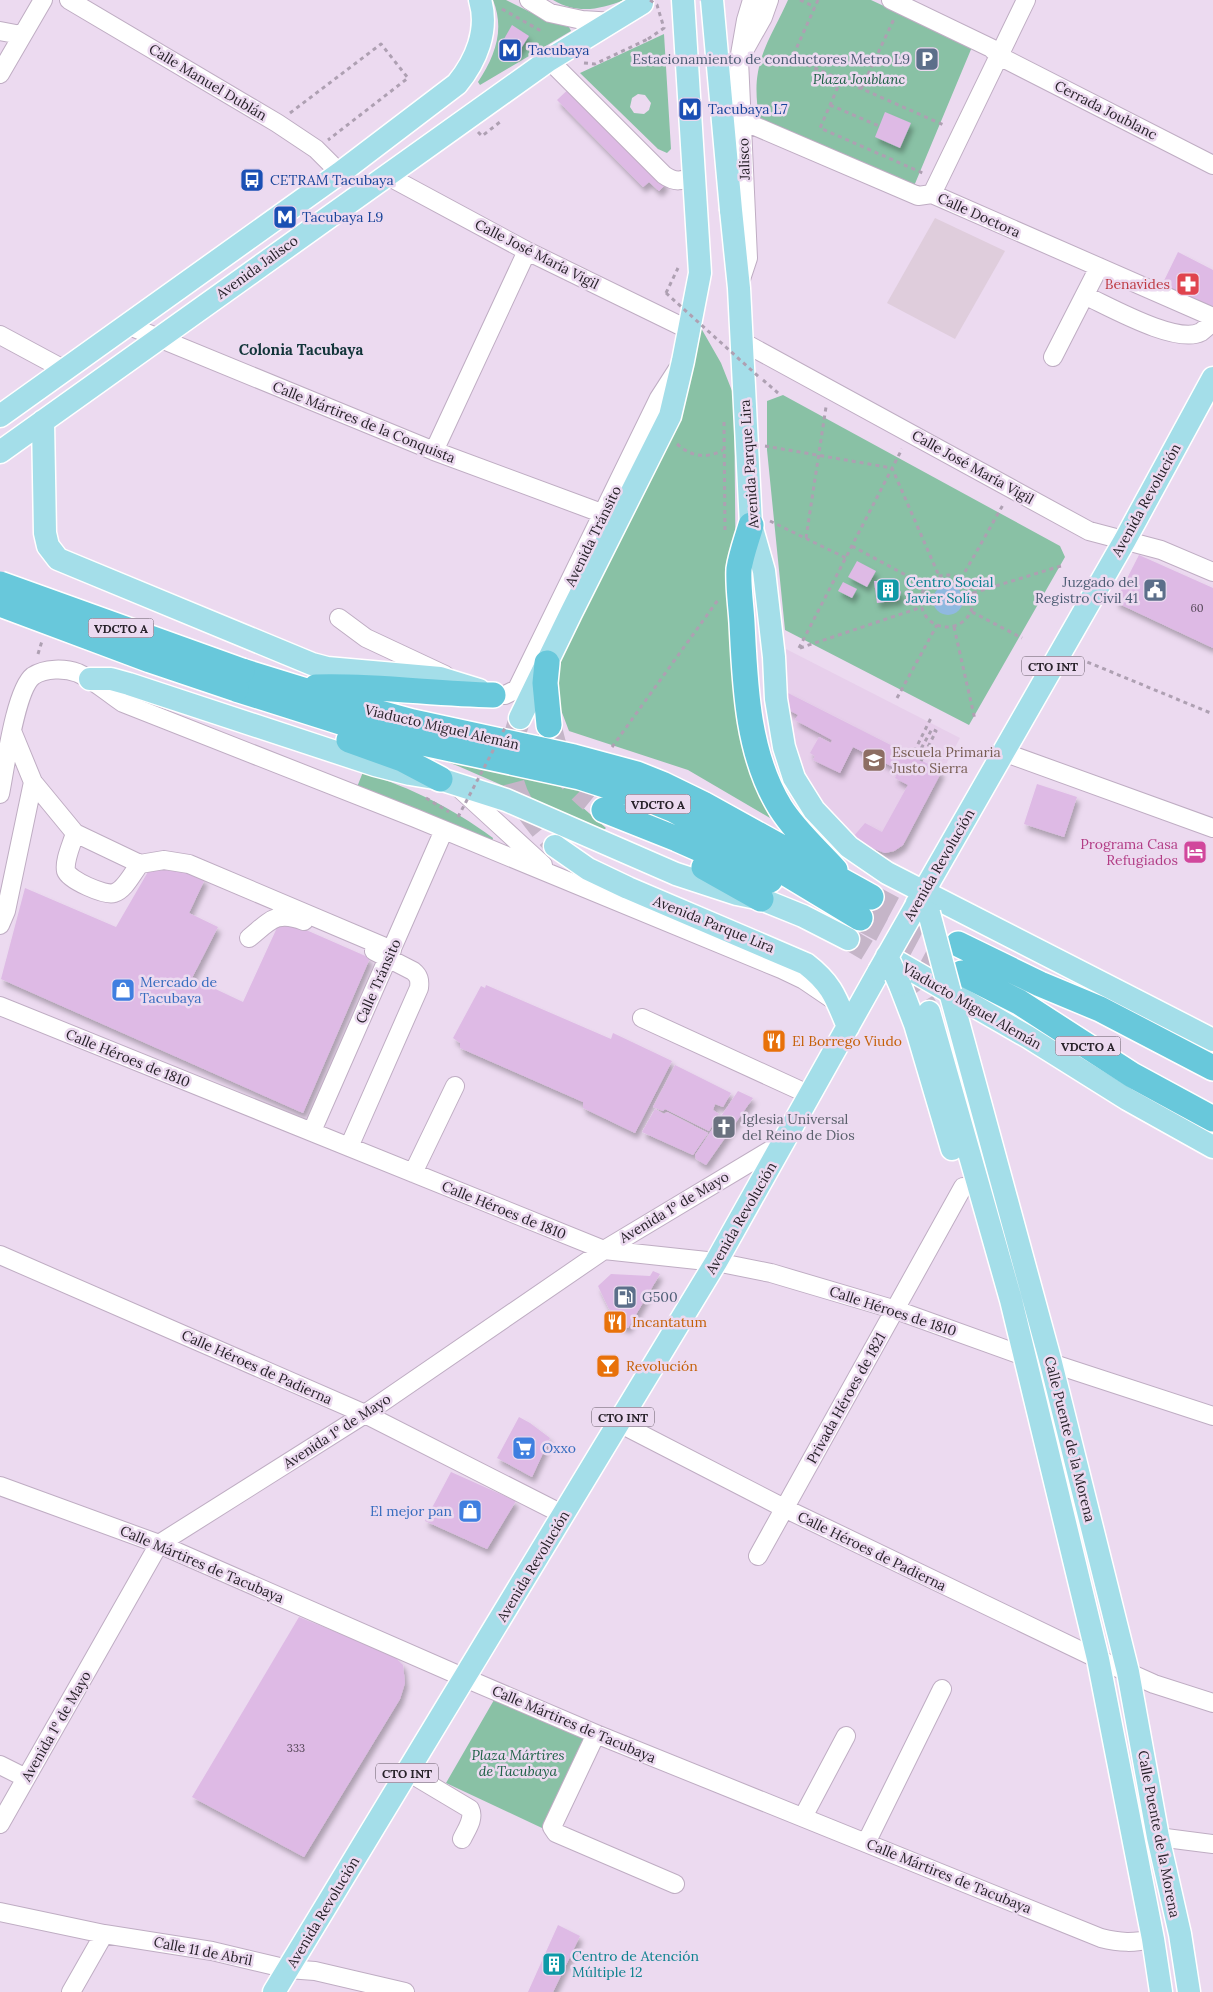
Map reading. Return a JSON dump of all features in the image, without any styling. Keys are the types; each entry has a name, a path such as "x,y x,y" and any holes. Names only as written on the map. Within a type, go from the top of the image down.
{"highway":[{"path":"762,524 740,569 746,690 760,762 773,794 788,820 857,903"},
{"name":"Viaducto Miguel Alemán","path":"0,584 239,680 263,699 400,738 580,777 645,798 674,810 742,847 857,903"},
{"name":"Viaducto Miguel Alemán","path":"0,604 150,660 239,680 295,687 413,722 600,763 654,781 687,796 857,903"},
{"path":"547,663 545,683 549,725"},
{"path":"295,687 343,686 390,688 493,696"},
{"path":"263,699 337,736 402,759 439,786"},
{"path":"761,899 725,877 657,843 597,805 794,890 857,903"},
{"name":"VDCTO A","path":"958,944 1040,984 1100,1009 1213,1068"},
{"name":"Viaducto Miguel Alemán","path":"956,991 1019,1002 1132,1075 1213,1119"}],"main road":[{"path":"670,0 684,27"},
{"path":"513,722 547,663 670,416 683,361 700,273 683,0"},
{"name":"Avenida Parque Lira","path":"712,0 739,288 746,443 762,524 764,571 779,723 784,747 794,778 814,810 849,847 887,874 923,904"},
{"name":"Avenida Jalisco","path":"0,452 549,60 646,2"},
{"name":"Avenida Jalisco","path":"0,416 340,173 457,84 473,60 482,33 488,3"},
{"name":"Avenida Revolución","path":"274,1992 716,1262 883,964 923,904 1002,752 1124,540 1213,378"},
{"path":"43,421 46,540 58,559 312,664 328,668 440,678 493,696"},
{"path":"90,679 111,680 129,684 375,765 410,774 439,786 506,800 676,874 730,892 761,899 804,916 848,939"},
{"name":"Avenida Parque Lira","path":"555,846 588,869 628,888 801,960 826,981 833,991 848,1027"},
{"path":"923,904 1213,1040"},
{"name":"Calle Puente de la Morena","path":"923,904 956,991 1128,1672 1158,1837 1180,1934 1189,1992"},
{"name":"Calle Puente de la Morena","path":"883,964 900,985 915,1024 989,1271 1010,1300"},
{"name":"Viaducto Miguel Alemán","path":"883,964 956,991 1127,1099 1213,1147"},
{"name":"Calle Puente de la Morena","path":"929,1012 1010,1300 1098,1659 1153,1939 1161,1992"}],"street":[{"path":"0,74 42,0"},
{"name":"Calle Manuel Dublán","path":"69,0 277,123 316,149 340,173"},
{"path":"529,0 550,13 582,20 614,22"},
{"name":"Jalisco","path":"739,288 748,258 739,60 746,20 752,0"},
{"path":"739,60 763,17 769,0"},
{"path":"932,194 1026,0"},
{"name":"Cerrada Joublanc","path":"896,2 991,48 999,56 1213,165"},
{"path":"0,31 21,35"},
{"path":"549,60 664,175 673,181 683,181 694,176"},
{"name":"Calle Doctora","path":"743,121 918,196 932,194 1213,317"},
{"name":"Calle José María Vigil","path":"386,175 527,250 689,330"},
{"path":"434,451 527,250"},
{"path":"1053,358 1099,267"},
{"path":"1086,296 1157,329 1182,335 1200,332 1213,322"},
{"name":"Calle Mártires de la Conquista","path":"127,325 434,451 604,514"},
{"path":"0,335 65,370"},
{"name":"Calle José María Vigil","path":"741,341 1089,531 1162,550 1213,572"},
{"name":"Avenida Tránsito","path":"493,696 505,695 517,689 659,398 683,361"},
{"path":"338,618 366,638 468,686"},
{"path":"0,794 18,704 24,690 32,677 48,670 67,670 90,679 123,703 444,830 781,969 820,990 839,1004"},
{"path":"12,731 33,782 74,833 140,864 164,860 189,864 390,954 418,976 419,988 349,1147"},
{"path":"1002,752 1213,828"},
{"path":"0,925 6,911 33,782"},
{"path":"439,786 554,875"},
{"name":"Calle Tránsito","path":"312,1131 444,830"},
{"path":"74,833 66,865 67,873 73,879 107,894 116,893 140,864"},
{"path":"250,938 274,918 294,917 390,954"},
{"name":"Calle Héroes de 1810","path":"0,1006 604,1250 716,1262 771,1273 896,1310 1024,1356"},
{"path":"642,1018 810,1095"},
{"path":"413,1173 455,1086"},
{"name":"Avenida 1º de Mayo","path":"0,1824 159,1544 365,1414 604,1250 784,1142"},
{"name":"Privada Héroes de 1821","path":"758,1556 963,1187"},
{"name":"Calle Héroes de Padierna","path":"0,1254 365,1414 564,1515"},
{"path":"1051,1362 1213,1416"},
{"name":"Calle Héroes de Padierna","path":"619,1423 784,1508 1098,1659 1154,1684 1213,1702"},
{"name":"Calle Mártires de Tacubaya","path":"0,1486 159,1544 596,1734 1101,1938 1120,1943 1136,1943 1153,1939"},
{"path":"866,1843 942,1689"},
{"path":"596,1734 552,1827 556,1833 674,1884"},
{"path":"803,1817 846,1736"},
{"path":"0,1764 26,1778"},
{"path":"408,1772 470,1809 473,1814 472,1818 462,1839"},
{"path":"1158,1837 1213,1844"},
{"name":"Calle 11 de Abril","path":"0,1912 104,1934 212,1951 288,1969 316,1969 405,1992"},
{"path":"70,1992 104,1934"}],"path":[{"path":"818,0 792,58 940,123"},
{"path":"801,1 815,7"},
{"path":"578,63 595,64 648,39 664,28 657,5 646,2"},
{"path":"861,89 896,2"},
{"path":"488,3 543,32"},
{"path":"277,123 381,44 408,78 316,149"},
{"path":"841,80 820,128 920,172"},
{"path":"830,105 879,126"},
{"path":"678,268 666,294 776,391"},
{"path":"806,538 830,389"},
{"path":"670,416 669,433 678,445 689,454 703,456 714,454 724,449"},
{"path":"724,421 725,538"},
{"path":"910,433 799,648 922,607"},
{"path":"746,443 892,468"},
{"path":"892,468 939,576"},
{"path":"961,578 1012,489"},
{"path":"762,524 806,538 846,558"},
{"path":"852,546 926,586"},
{"path":"973,593 1064,565"},
{"path":"939,576 961,578 973,593 974,606 972,612 961,624 954,627 945,628 930,621 922,607 921,599 926,586 939,576"},
{"path":"600,763 719,598"},
{"path":"972,612 1022,638"},
{"path":"897,698 937,625"},
{"path":"954,627 975,720"},
{"path":"1061,651 1213,714"},
{"path":"921,761 936,731 932,729 918,754 914,752 932,716"},
{"path":"439,786 458,817 513,722"}],"shaded area":[{"path":"935,218 1005,251 955,339 887,303"},
{"name":"Escuela Primaria Justo Sierra","path":"786,649 960,738 903,845 894,851 885,853 853,837 822,802 812,787 796,751 786,692"}],"green space":[{"path":"493,0 506,0 550,22 569,27 571,31 480,85 478,82 493,53 498,32 498,22"},
{"path":"553,0 624,0 597,8 579,9"},
{"name":"Plaza Joublanc","path":"788,0 871,0 972,47 914,186 759,119 756,90 760,63"},
{"path":"664,34 671,149 667,153 658,149 580,73","holes":["638,94 645,95 651,103 649,110 644,114 634,113 630,107 632,98"]},
{"path":"701,328 721,363 734,396 737,695 758,789 770,818 688,770 569,731 558,702 558,666 682,411"},
{"path":"783,395 1060,546 1065,557 969,725 785,630 767,450 767,401"},
{"path":"437,758 597,792 581,806 606,828 604,830"},
{"path":"363,772 415,792 447,808 493,838 492,842 357,787"},
{"name":"Plaza Mártires de Tacubaya","path":"494,1700 584,1737 542,1828 446,1783"}],"water":[{"path":"948,585 954,586 962,594 962,606 954,614 948,615 942,614 934,606 933,600 934,594 942,586"}],"building":[{"path":"512,25 529,36 516,56 500,46"},
{"path":"576,82 666,184 659,191 649,182 643,187 557,100"},
{"path":"885,112 911,123 900,148 875,137"},
{"name":"Benavides","path":"1178,252 1213,270 1213,310 1160,289"},
{"name":"Juzgado del Registro Civil 41","path":"1139,555 1213,588 1213,648 1115,602"},
{"path":"857,561 876,571 867,587 848,577"},
{"name":"Centro Social Javier Solís","path":"874,581 883,581 884,588 899,589 901,592 899,600 877,603"},
{"path":"843,582 857,589 852,598 838,591"},
{"path":"786,692 942,771 903,845 894,851 885,853 853,837 865,823 882,832 908,785 895,778 899,770 853,747 840,773 813,760 815,756 810,753 819,737 831,743 832,740 795,720 798,715 787,709"},
{"path":"1037,784 1077,797 1064,837 1024,824"},
{"name":"Mercado de Tacubaya","path":"171,866 205,879 189,913 218,927 192,978 243,1002 281,919 370,958 303,1113 1,979 25,888 116,927 149,870"},
{"path":"486,985 611,1039 613,1033 672,1061 635,1133 583,1108 583,1102 460,1048 460,1043 453,1038 481,986 485,988"},
{"path":"675,1065 731,1093 723,1107 715,1104 713,1110 719,1114 709,1131 665,1109 663,1111 653,1107"},
{"path":"738,1091 753,1098 706,1165 696,1159 695,1155"},
{"path":"655,1109 664,1114 667,1112 708,1133 693,1155 642,1132"},
{"name":"G500","path":"653,1271 660,1274 628,1328 617,1325 622,1315 609,1309 598,1286 611,1274 650,1276"},
{"name":"Oxxo","path":"519,1417 550,1438 532,1477 497,1458"},
{"name":"El mejor pan","path":"451,1472 516,1501 487,1549 425,1521"},
{"path":"299,1617 393,1655 403,1665 405,1683 400,1699 304,1857 192,1797"},
{"name":"Centro de Atención Múltiple 12","path":"558,1925 580,1936 553,1992 528,1992"}],"tunnel":[{"path":"520,718 511,757 515,788 530,816 555,846"},
{"path":"549,725 562,767 574,784 591,800"},
{"path":"871,897 929,928"},
{"path":"860,918 959,971"},
{"path":"848,939 884,961 905,978 922,999 929,1012"}],"place":[{"name":"Tacubaya","path":"510,50"},
{"name":"Estacionamiento de conductores Metro L9","path":"927,59"},
{"name":"Tacubaya L7","path":"690,109"},
{"name":"CETRAM Tacubaya","path":"252,180"},
{"name":"Tacubaya L9","path":"285,217"},
{"name":"Benavides","path":"1188,284"},
{"name":"Centro Social Javier Solís","path":"888,590"},
{"name":"Juzgado del Registro Civil 41","path":"1155,590"},
{"name":"Escuela Primaria Justo Sierra","path":"874,760"},
{"name":"Programa Casa Refugiados","path":"1195,852"},
{"name":"Mercado de Tacubaya","path":"123,990"},
{"name":"El Borrego Viudo","path":"774,1041"},
{"name":"Iglesia Universal del Reino de Dios","path":"724,1127"},
{"name":"G500","path":"625,1297"},
{"name":"Incantatum","path":"615,1322"},
{"name":"Revolución","path":"608,1366"},
{"name":"Oxxo","path":"524,1448"},
{"name":"El mejor pan","path":"470,1511"},
{"name":"Centro de Atención Múltiple 12","path":"554,1964"}],"district":[{"name":"Colonia Tacubaya","path":"301,349"}]}
